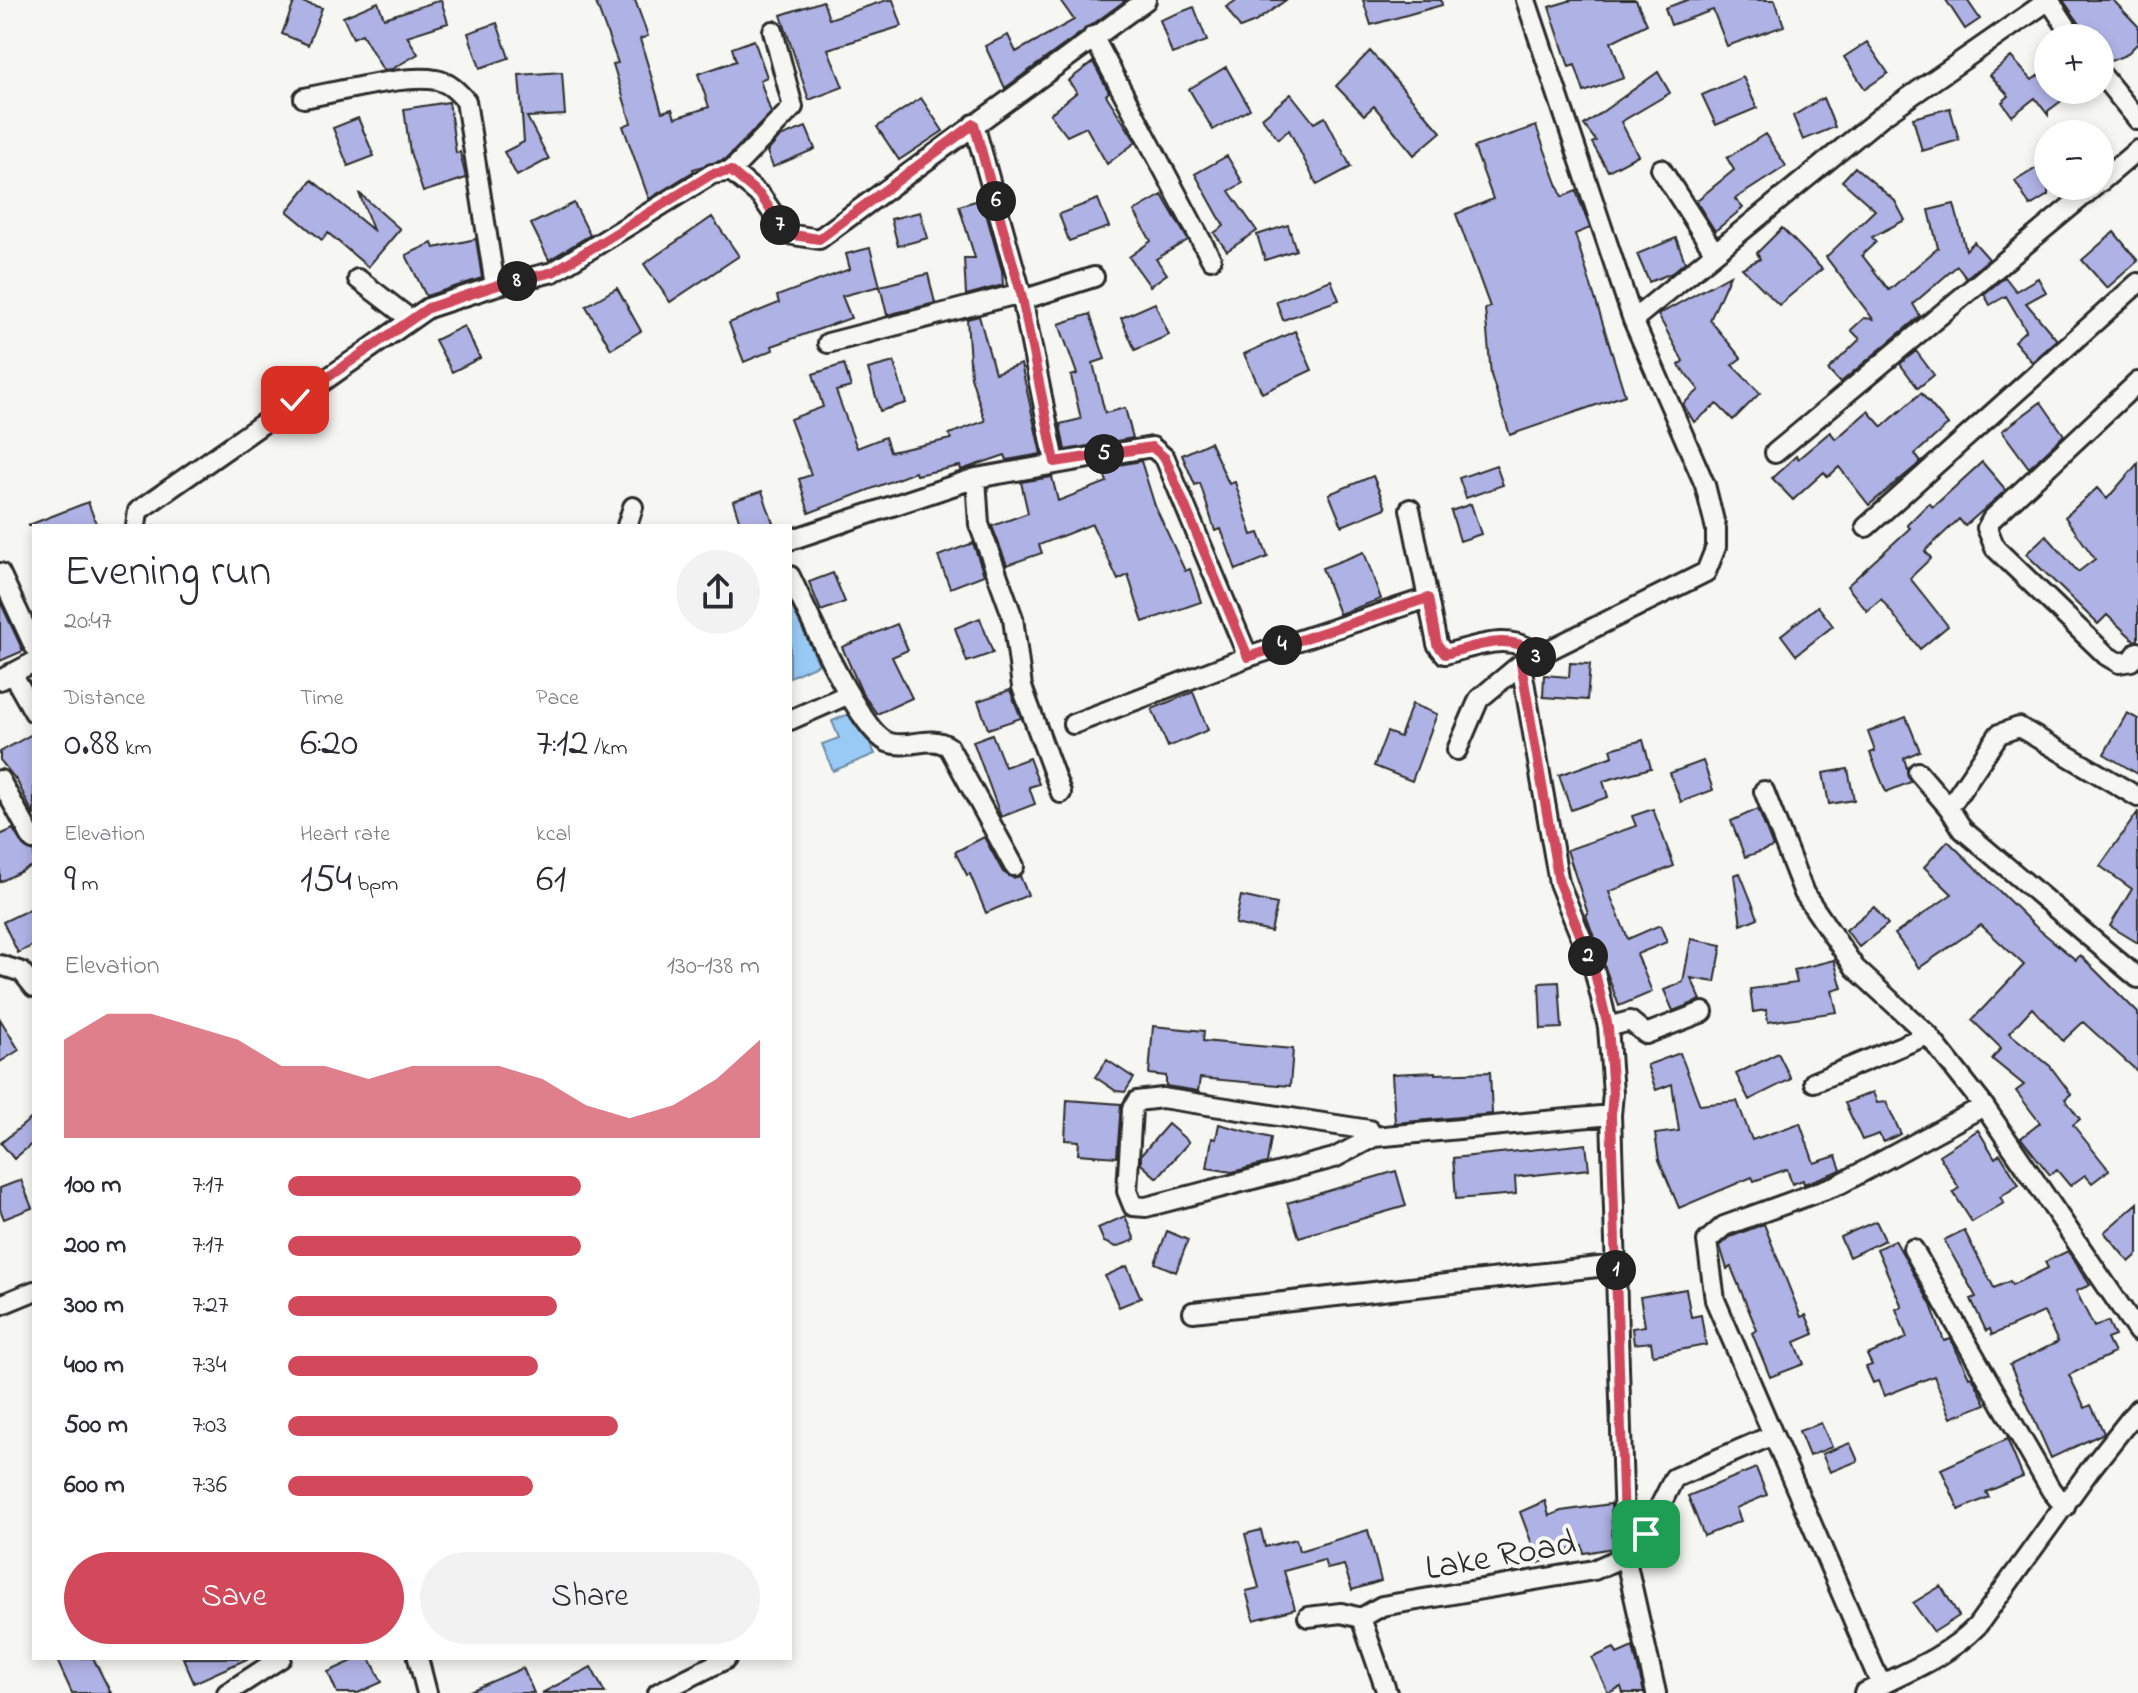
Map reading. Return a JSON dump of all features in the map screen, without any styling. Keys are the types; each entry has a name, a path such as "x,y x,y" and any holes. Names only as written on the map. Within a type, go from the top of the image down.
{"street":[{"path":"731,171 761,196 787,234 819,239 1146,0"},
{"path":"1457,750 1479,699 1521,664 1706,572 1716,547 1716,529 1705,485 1633,320 1526,0"},
{"path":"1633,320 1882,116 2049,0 2065,24"},
{"path":"136,524 138,511 428,308 495,286 553,272 712,174 731,171 793,107 773,31"},
{"path":"1093,36 1211,259"},
{"path":"304,98 401,82 436,80 453,87 466,101 495,286"},
{"path":"2114,90 2138,120"},
{"path":"974,124 1021,296 1055,462"},
{"path":"2114,170 2138,150"},
{"path":"1661,169 1715,253"},
{"path":"1775,453 2078,200"},
{"path":"828,343 1094,277"},
{"path":"358,279 410,319"},
{"path":"1866,527 2138,283"},
{"path":"2138,382 1992,519 1987,528 1995,548 2107,656 2119,663 2131,661 2138,652"},
{"path":"792,539 976,478 1152,447 1165,458 1248,657"},
{"path":"976,478 979,524 1013,618 1022,687 1061,793"},
{"path":"628,524 633,507"},
{"path":"1410,509 1437,644 1445,654 1501,640 1527,645 1539,655"},
{"path":"0,573 32,642"},
{"path":"792,580 849,694 873,733 891,743 940,740 949,747 1014,866"},
{"path":"1073,724 1248,657 1428,598"},
{"path":"32,663 6,676 32,709"},
{"path":"1521,664 1559,883 1594,969 1608,1027 1613,1093 1611,1115 1625,1556 1656,1693"},
{"path":"792,719 849,694"},
{"path":"1949,808 1999,734 2019,727 2138,797"},
{"path":"1918,772 1949,808 1963,830 2138,978"},
{"path":"0,780 32,838"},
{"path":"1764,791 1804,893 1855,968 1928,1035 1984,1106 2138,1332"},
{"path":"0,965 22,972 32,984"},
{"path":"1608,1027 1630,1021 1646,1034 1703,1012"},
{"path":"1814,1082 1928,1035"},
{"path":"1374,1137 1369,1130 1162,1098 1137,1101 1132,1109 1127,1191 1133,1206 1146,1207 1334,1158 1374,1137 1611,1115"},
{"path":"1984,1106 1840,1184 1724,1226 1707,1241 1715,1300 1773,1435 1872,1689 1961,1642 1977,1626 2138,1409"},
{"path":"1913,1249 2051,1490 2065,1507"},
{"path":"1193,1312 1616,1265"},
{"path":"0,1305 32,1292"},
{"name":"Lake Road","path":"1361,1618 1382,1606 1594,1570 1625,1556 1646,1534 1674,1478 1773,1435"},
{"path":"1308,1617 1341,1613 1361,1618 1387,1693"},
{"path":"227,1693 278,1660"},
{"path":"419,1660 427,1693"},
{"path":"658,1693 724,1660"}],"water":[{"path":"792,606 819,664 792,676"},
{"path":"856,711 875,754 833,771 822,744 839,738 832,721"}],"building":[{"path":"295,0 322,8 308,45 282,34"},
{"path":"441,0 448,23 407,36 418,54 392,69 383,70 362,34 353,38 343,17 378,2 384,18"},
{"path":"595,0 635,0 648,36 640,39 662,112 672,109 675,118 709,107 698,74 736,61 732,48 754,40 767,77 760,80 771,113 726,159 693,169 649,199 623,126 631,123 613,64 618,63"},
{"path":"893,0 902,26 828,49 843,87 809,100 781,15 823,1 829,19"},
{"path":"1060,0 1126,0 1005,88 985,46 1008,35 1016,52 1074,20"},
{"path":"1237,0 1286,0 1255,22 1240,28 1226,7"},
{"path":"1363,0 1441,0 1442,5 1371,25"},
{"path":"1572,0 1636,0 1647,24 1611,42 1624,78 1584,92 1575,65 1569,67 1549,7"},
{"path":"1687,0 1775,0 1784,26 1727,46 1713,10 1671,25 1665,8"},
{"path":"1946,0 1967,0 1980,19 1965,29"},
{"path":"2063,0 2113,0 2138,26 2138,43 2126,55 2114,60 2114,24 2080,24"},
{"path":"1194,7 1207,41 1172,54 1160,20"},
{"path":"497,23 509,58 480,68 468,33"},
{"path":"1867,42 1888,73 1865,89 1844,57"},
{"path":"1370,51 1441,132 1414,155 1374,106 1364,115 1336,86"},
{"path":"2011,57 2032,80 2034,78 2034,99 2012,116 2002,102 2009,96 1990,75"},
{"path":"1093,62 1109,92 1106,95 1136,142 1107,164 1086,127 1067,136 1050,114 1077,92 1068,81"},
{"path":"1226,67 1250,109 1213,130 1189,89"},
{"path":"562,72 565,115 527,117 549,159 517,176 504,152 524,142 519,75"},
{"path":"1658,72 1670,93 1621,122 1638,155 1608,171 1592,143 1596,141 1584,125"},
{"path":"1743,77 1757,108 1716,125 1702,95"},
{"path":"1291,94 1314,123 1325,117 1351,167 1317,185 1289,130 1278,139 1262,118"},
{"path":"921,98 943,131 899,160 877,127"},
{"path":"1823,98 1835,127 1803,140 1793,116"},
{"path":"449,102 456,153 460,152 466,178 423,192 410,152 404,109"},
{"path":"2040,104 2057,104 2048,111 2048,115"},
{"path":"1950,108 1959,140 1922,151 1913,118"},
{"path":"358,118 374,156 348,166 333,128"},
{"path":"1536,126 1562,197 1576,191 1590,228 1575,234 1625,395 1510,435 1491,375 1485,309 1490,307 1456,214 1493,199 1474,147"},
{"path":"806,127 815,149 773,167 767,152 780,137"},
{"path":"1765,134 1786,166 1735,199 1743,208 1715,231 1696,201 1734,170 1727,158"},
{"path":"1227,156 1243,183 1229,191 1257,231 1227,251 1214,233 1224,226 1195,174"},
{"path":"1855,167 1895,201 1905,220 1872,237 1876,242 1862,255 1889,290 1938,248 1929,210 1954,204 1966,250 1974,242 1989,259 1966,278 1957,266 1913,304 1920,316 1840,383 1828,370 1860,339 1851,330 1864,318 1873,319 1826,257 1875,210 1842,181"},
{"path":"2034,169 2034,200 2040,200 2030,206 2015,181"},
{"path":"312,180 373,230 359,193 400,229 368,267 328,233 322,240 287,211"},
{"path":"1162,195 1188,240 1156,259 1167,274 1150,286 1129,257 1151,241 1134,211"},
{"path":"982,199 1003,285 966,295 964,258 975,258 959,206"},
{"path":"1098,199 1109,227 1069,241 1059,214"},
{"path":"574,203 590,235 549,260 531,224"},
{"path":"920,212 928,238 898,246 891,219"},
{"path":"712,217 739,256 670,302 644,264"},
{"path":"1288,225 1296,250 1265,260 1257,235"},
{"path":"1782,228 1822,269 1779,305 1742,268 1760,259 1757,253"},
{"path":"2114,232 2138,261 2107,288 2082,260"},
{"path":"1676,238 1685,262 1672,273 1649,282 1637,254"},
{"path":"476,239 482,278 426,296 406,255 432,243 434,248"},
{"path":"870,248 880,286 842,296 851,318 772,346 773,350 744,362 729,323 779,303 777,296 850,269 846,254"},
{"path":"928,274 935,303 887,315 880,286"},
{"path":"1730,275 1710,320 1741,358 1732,365 1760,393 1733,420 1717,404 1694,422 1683,404 1699,390 1679,365 1683,361 1658,315"},
{"path":"2005,277 2016,291 2038,278 2046,292 2026,303 2057,340 2032,362 2014,341 2026,330 2006,296 1990,305 1984,294"},
{"path":"1331,280 1339,300 1283,320 1276,301"},
{"path":"617,288 641,331 611,349 586,306"},
{"path":"1155,303 1169,335 1135,350 1121,318"},
{"path":"1090,314 1105,359 1093,363 1105,413 1125,408 1133,438 1065,450 1060,424 1081,419 1071,376 1077,374 1059,324"},
{"path":"979,316 995,373 1021,364 1041,454 1007,460 1005,455 961,470 960,466 916,475 915,472 809,513 799,479 811,475 790,419 823,407 813,374 844,364 851,387 836,391 857,448 885,437 890,452 951,439 949,434 985,421 971,377 967,319"},
{"path":"464,326 480,358 452,372 435,340"},
{"path":"1295,331 1312,370 1262,393 1244,354"},
{"path":"1916,351 1934,375 1918,388 1900,364"},
{"path":"894,362 906,403 880,411 868,369"},
{"path":"1921,393 1948,425 1915,454 1921,462 1869,505 1839,467 1828,477 1824,472 1793,500 1772,478 1830,432 1836,439 1868,411 1882,427"},
{"path":"2041,402 2064,435 2029,468 2002,431"},
{"path":"1210,442 1229,484 1235,482 1252,535 1259,533 1268,557 1236,570 1221,529 1215,531 1200,483 1195,485 1182,455"},
{"path":"1141,461 1155,506 1185,571 1190,569 1201,602 1143,622 1128,575 1118,580 1092,524 1039,545 1042,553 1007,565 992,526 1028,513 1021,482 1052,477 1058,501 1107,482 1102,468"},
{"path":"1982,462 2006,490 1965,526 1959,519 1925,551 1931,558 1910,578 1948,626 1920,649 1881,599 1867,611 1847,586 1910,528 1907,525 1929,503 1933,507"},
{"path":"2138,463 2138,640 2135,641 2107,615 2098,624 2026,554 2046,535 2078,572 2095,559 2065,517 2097,488 2107,499"},
{"path":"1496,465 1503,485 1466,498 1459,478"},
{"path":"1373,476 1386,508 1342,526 1329,494"},
{"path":"762,491 773,524 740,524 733,501"},
{"path":"88,502 96,524 32,526 29,525"},
{"path":"1471,504 1481,534 1460,541 1451,511"},
{"path":"973,543 984,575 950,588 938,556"},
{"path":"1364,552 1381,599 1339,614 1322,568"},
{"path":"833,573 845,602 821,611 809,582"},
{"path":"0,601 23,651 0,661"},
{"path":"1818,606 1833,626 1796,655 1781,635"},
{"path":"980,618 993,653 967,662 955,628"},
{"path":"897,624 908,650 892,657 912,698 877,714 862,693 842,647"},
{"path":"1570,663 1590,664 1587,700 1543,697 1544,675 1569,677"},
{"path":"1010,690 1021,718 988,729 978,701"},
{"path":"1193,692 1208,730 1168,747 1152,709"},
{"path":"1412,704 1437,714 1412,781 1374,766 1387,732 1400,737"},
{"path":"2127,713 2138,719 2138,774 2104,754"},
{"path":"1906,717 1920,751 1904,758 1911,782 1886,792 1870,753 1875,751 1868,732"},
{"path":"32,734 32,812 17,781 0,760 0,752"},
{"path":"992,734 1005,767 1029,758 1039,784 1029,787 1035,804 1001,817 973,741"},
{"path":"1643,740 1651,768 1603,781 1608,797 1571,810 1559,775 1613,756 1611,749"},
{"path":"1703,761 1713,790 1681,802 1670,773"},
{"path":"1848,769 1854,800 1829,804 1823,773"},
{"path":"1653,809 1674,866 1609,892 1628,939 1660,925 1667,942 1637,954 1652,992 1619,1006 1586,915 1567,850 1636,826 1632,816"},
{"path":"1758,809 1773,847 1745,857 1731,821"},
{"path":"2138,812 2138,943 2110,926 2132,889 2100,866"},
{"path":"13,829 23,846 32,851 32,866 0,882 0,835"},
{"path":"984,837 1003,872 1013,878 1020,876 1028,895 986,913 970,874 967,875 955,852"},
{"path":"1948,841 2036,927 2076,960 2080,955 2138,1013 2138,1072 2083,1022 2063,1041 2032,1008 2009,1033 2050,1066 2071,1094 2065,1099 2080,1119 2073,1125 2109,1170 2092,1183 2085,1175 2070,1186 2057,1170 2050,1175 2021,1138 2040,1123 2016,1091 2024,1085 1992,1059 2001,1048 1972,1020 2024,965 1981,925 1919,968 1895,934 1952,894 1924,867"},
{"path":"1740,873 1758,918 1741,925 1734,875"},
{"path":"1241,896 1277,904 1271,932 1235,924"},
{"path":"1874,907 1888,924 1859,947 1846,930"},
{"path":"32,908 32,946 18,953 3,922"},
{"path":"1691,939 1722,945 1715,982 1691,978 1701,1000 1673,1011 1664,990 1683,982"},
{"path":"1834,960 1842,988 1832,991 1837,1012 1768,1022 1766,1010 1753,1012 1750,989 1797,983 1794,970"},
{"path":"1559,982 1562,1028 1541,1029 1539,983"},
{"path":"0,1019 19,1050 0,1062"},
{"path":"1153,1026 1204,1031 1203,1041 1293,1049 1290,1086 1200,1078 1198,1091 1166,1086 1166,1076 1149,1074"},
{"path":"1680,1053 1700,1105 1737,1101 1752,1140 1800,1123 1814,1163 1836,1156 1841,1170 1804,1184 1803,1180 1792,1184 1787,1169 1754,1181 1752,1177 1679,1208 1659,1160 1655,1134 1679,1131 1672,1084 1656,1090 1647,1065"},
{"path":"1778,1053 1791,1079 1749,1100 1736,1074"},
{"path":"1107,1060 1134,1078 1125,1092 1116,1091 1095,1077"},
{"path":"1490,1072 1492,1114 1395,1123 1392,1074"},
{"path":"1873,1092 1877,1103 1886,1102 1901,1134 1883,1142 1879,1134 1862,1140 1845,1103"},
{"path":"1067,1100 1121,1104 1117,1157 1078,1154 1079,1141 1065,1140"},
{"path":"32,1118 32,1144 14,1159 1,1143"},
{"path":"1168,1124 1189,1142 1157,1178 1141,1164 1141,1155"},
{"path":"1219,1124 1271,1138 1267,1163 1232,1172 1207,1168 1212,1138 1216,1139"},
{"path":"1978,1130 1995,1158 2000,1154 2019,1185 2000,1197 2004,1203 1972,1222 1953,1192 1959,1188 1939,1155"},
{"path":"1586,1144 1589,1169 1515,1177 1516,1194 1456,1199 1453,1158"},
{"path":"1396,1171 1406,1206 1299,1237 1287,1203"},
{"path":"21,1180 32,1208 4,1219 0,1209 0,1188"},
{"path":"2138,1203 2138,1254 2129,1262 2104,1232"},
{"path":"1125,1216 1135,1240 1116,1247 1104,1242 1098,1228"},
{"path":"1876,1221 1885,1240 1849,1257 1840,1237"},
{"path":"1764,1224 1801,1317 1806,1315 1814,1334 1795,1342 1804,1364 1770,1377 1752,1333 1757,1330 1731,1267 1727,1269 1720,1246 1730,1237"},
{"path":"1964,1230 1994,1288 2010,1281 2012,1285 2048,1268 2045,1262 2068,1251 2090,1285 2076,1291 2094,1327 2108,1321 2115,1336 2107,1339 2114,1353 2069,1375 2085,1408 2091,1405 2104,1433 2051,1458 2010,1365 2058,1342 2044,1312 1992,1335 1990,1329 1986,1331 1971,1299 1976,1297 1944,1240"},
{"path":"1167,1231 1188,1240 1176,1272 1155,1263"},
{"path":"1895,1240 1931,1305 1944,1341 1951,1339 1986,1404 1951,1418 1934,1376 1884,1396 1878,1381 1873,1383 1866,1367 1872,1365 1867,1355 1907,1338 1896,1309 1902,1307 1877,1249"},
{"path":"1127,1266 1141,1298 1119,1307 1105,1276"},
{"path":"1686,1289 1691,1317 1701,1315 1706,1345 1653,1355 1651,1342 1634,1344 1632,1328 1645,1326 1640,1297"},
{"path":"1821,1423 1832,1447 1809,1456 1799,1431"},
{"path":"2007,1439 2023,1477 1986,1492 1989,1497 1959,1510 1941,1469"},
{"path":"1850,1443 1858,1461 1830,1472 1822,1454"},
{"path":"1756,1468 1767,1495 1736,1508 1741,1521 1704,1536 1688,1496"},
{"path":"1545,1501 1549,1516 1561,1511 1611,1504 1613,1548 1584,1553 1582,1545 1539,1563 1520,1512"},
{"path":"1261,1530 1265,1547 1296,1539 1299,1551 1368,1530 1381,1581 1352,1590 1344,1565 1327,1569 1324,1560 1284,1571 1295,1609 1254,1620 1246,1591 1259,1588 1245,1534"},
{"path":"1941,1586 1959,1616 1934,1632 1913,1603"},
{"path":"1633,1647 1644,1693 1623,1693 1621,1687 1608,1693 1592,1658 1614,1648 1617,1654"},
{"path":"57,1660 94,1660 111,1693 72,1693"},
{"path":"184,1660 245,1660 194,1683"},
{"path":"355,1660 371,1660 382,1682 358,1693 337,1693 328,1672"},
{"path":"591,1667 605,1693 542,1693"},
{"path":"523,1668 534,1693 465,1693"}],"route":[{"path":"295,400 428,308 495,286 553,272 712,174 731,171 761,196 787,234 819,239 974,124 1021,293 1055,462 1152,447 1165,458 1248,657 1428,598 1437,644 1445,654 1501,640 1527,645 1539,655 1521,664 1559,883 1594,969 1608,1027 1613,1093 1611,1115 1625,1556 1646,1534"}]}
